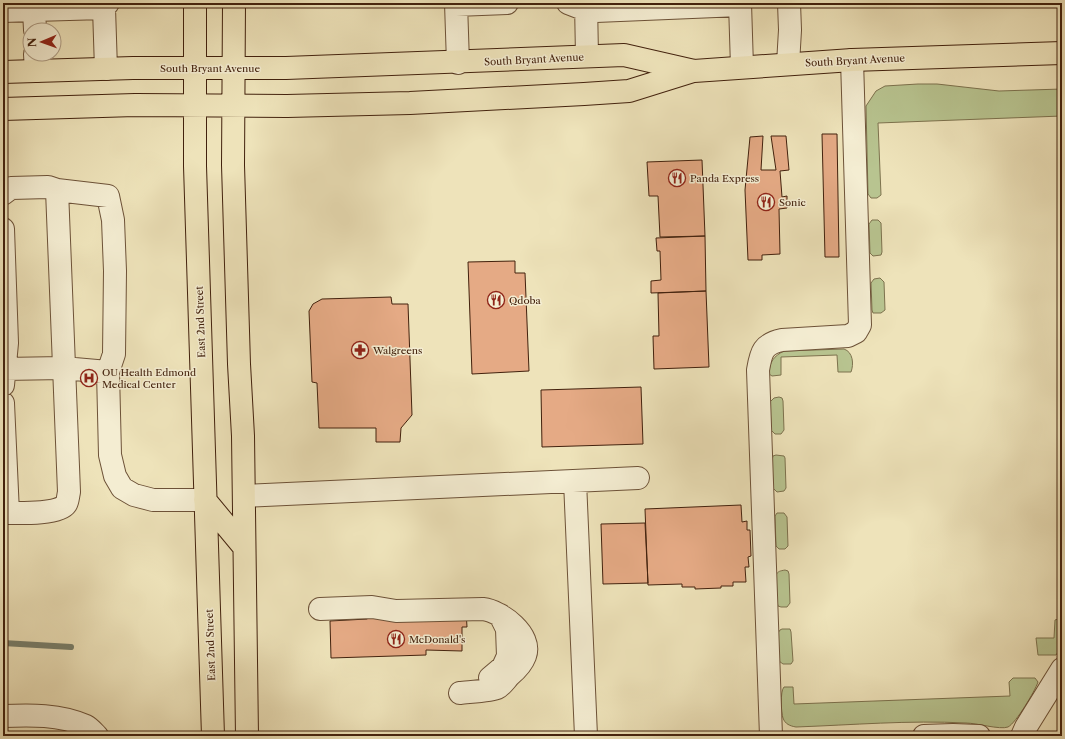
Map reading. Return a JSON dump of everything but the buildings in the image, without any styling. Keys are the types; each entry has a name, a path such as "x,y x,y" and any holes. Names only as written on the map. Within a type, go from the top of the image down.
{"main road":[{"name":"East 2nd Street","path":"195,3 195,166 213,736"},
{"path":"234,3 233,165 244,496 247,736"},
{"name":"South Bryant Avenue","path":"3,72 36,62 106,69 286,68 458,63 624,55 694,71 852,60 1062,53"},
{"path":"3,109 135,105 287,106 402,103 584,94 629,91 694,71"},
{"path":"205,500 244,547"}],"lane":[{"path":"458,63 456,4 508,3"},
{"path":"788,64 790,30 789,3"},
{"path":"587,56 580,5 596,11 740,4 742,67"},
{"path":"3,12 34,20 106,6 106,69"},
{"path":"771,736 758,370 759,359 762,351 767,345 773,342 782,340 848,336 856,332 860,325 852,60"},
{"path":"6,189 48,187 57,190 108,196 113,220 115,271 114,354 108,372 110,455 115,476 122,488 134,495 153,500 205,500"},
{"path":"3,403 5,513 50,512 63,507 66,504 69,492 57,190"},
{"path":"3,229 5,343 3,374 63,368 108,372"},
{"path":"244,496 638,478"},
{"path":"575,481 586,736"},
{"path":"460,693 491,678 503,667 508,656 507,629 500,615 490,610 483,609 396,612 372,607 320,605 373,599 396,601 487,598 498,600 516,613 541,641"},
{"path":"1022,736 1062,669"},
{"path":"3,716 36,715 64,719 87,726 97,736"},
{"path":"924,736 978,736"}],"green space":[{"path":"937,84 999,91 1062,89 1062,116 878,123 881,195 877,198 871,198 868,194 866,106 876,91 885,86"},
{"path":"872,220 878,220 881,223 881,255 873,256 870,253 869,224"},
{"path":"880,278 884,282 885,310 881,313 873,313 871,283 874,279"},
{"path":"844,349 851,355 851,372 838,372 837,355 781,357 781,375 772,376 769,374 770,366 773,360 777,355 784,351"},
{"path":"774,398 782,398 783,401 784,430 781,434 775,434 771,430 770,402"},
{"path":"773,456 784,456 785,458 786,488 784,491 777,492 773,488 772,460"},
{"path":"777,513 784,513 787,517 788,546 785,549 779,549 776,546 775,516"},
{"path":"779,571 788,571 789,574 790,603 787,607 781,607 778,606 777,602 776,575"},
{"path":"1062,619 1062,646 1056,655 1038,655 1036,638 1054,638 1055,620"},
{"path":"782,629 790,629 791,632 793,661 791,664 783,664 779,661 778,633"},
{"path":"1013,678 1035,678 1038,682 1020,713 1008,727 1004,728 970,723 945,722 796,727 786,723 782,715 781,697 784,687 793,687 794,704 1010,696 1009,682"}],"waterway":[{"path":"3,643 71,647"}],"place":[{"name":"Panda Express","path":"677,178"},
{"name":"Sonic","path":"766,202"},
{"name":"Qdoba","path":"496,300"},
{"name":"Walgreens","path":"360,350"},
{"name":"OU Health Edmond Medical Center","path":"89,378"},
{"name":"McDonald's","path":"396,639"}]}
